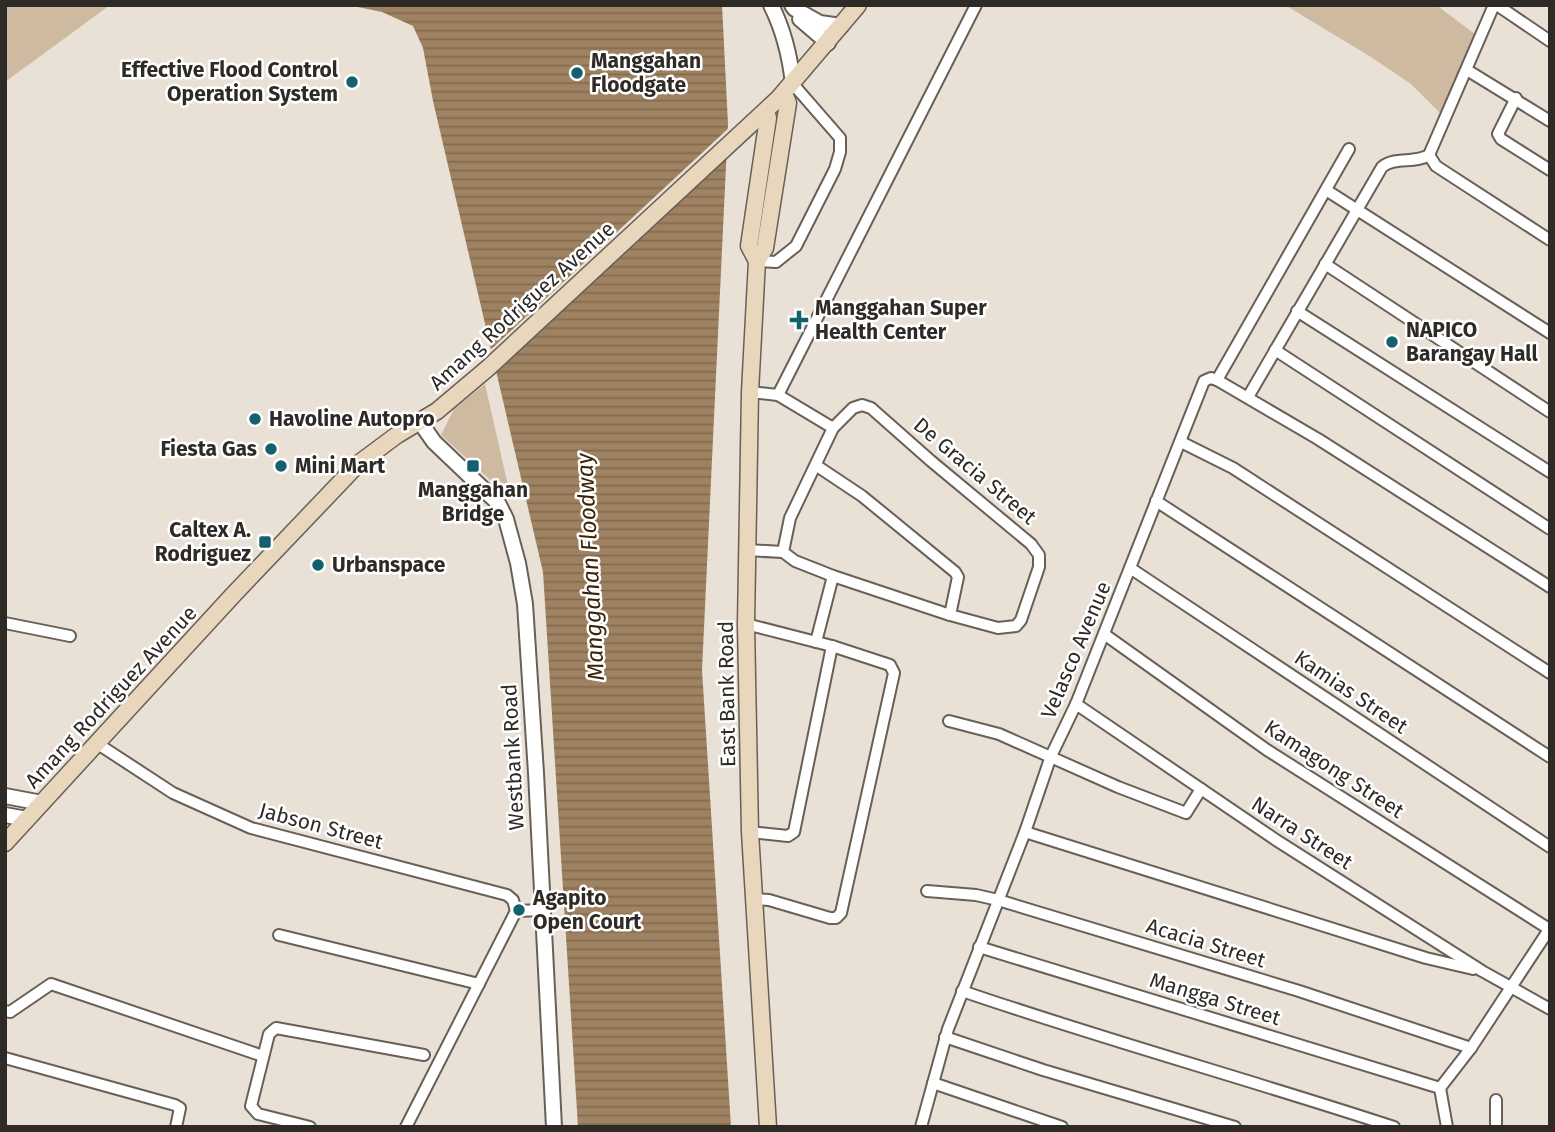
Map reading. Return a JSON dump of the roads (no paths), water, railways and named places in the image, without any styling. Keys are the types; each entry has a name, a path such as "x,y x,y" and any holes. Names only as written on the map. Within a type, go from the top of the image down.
{"main road":[{"name":"Amang Rodriguez Avenue","path":"5,843 358,464 397,435 437,411 488,368 766,111 828,43 858,5"},
{"name":"East Bank Road","path":"768,1127 750,832 746,550 757,261 765,248 788,89"},
{"name":"East Bank Road","path":"757,261 749,246 768,118 766,111"}],"street":[{"path":"757,261 776,262 796,246 835,169 840,152 840,138 788,89 790,56 780,23 771,5"},
{"path":"778,395 976,5"},
{"path":"1248,397 1382,167 1387,162 1422,159 1429,155 1495,5 1550,41"},
{"path":"780,23 793,24 796,11"},
{"path":"796,11 820,23 841,26"},
{"path":"796,11 828,43"},
{"path":"1467,70 1550,121"},
{"path":"1516,98 1498,134 1501,139 1550,170"},
{"path":"1349,149 1217,380 1318,439 1550,587"},
{"path":"1429,155 1436,166 1550,240"},
{"path":"1326,190 1550,333"},
{"path":"1325,264 1550,412"},
{"path":"1297,311 1550,472"},
{"path":"1275,350 1550,529"},
{"name":"Velasco Avenue","path":"921,1127 945,1037 1025,832 1051,756 1076,704 1205,381 1211,378 1217,380"},
{"path":"750,392 778,395 833,428"},
{"name":"De Gracia Street","path":"862,405 871,408 1031,544 1040,555 1039,567 1021,620 1016,626 999,628 950,615 833,576 795,561 783,552 790,518 817,466 833,428 853,408 862,405"},
{"name":"Westbank Road","path":"420,422 434,442 498,503 506,519 518,563 525,604 554,1127"},
{"path":"1181,442 1233,468 1550,673"},
{"path":"817,466 862,496 955,572 958,577 950,615"},
{"path":"1156,501 1550,757"},
{"path":"746,550 783,552"},
{"name":"Kamias Street","path":"1130,568 1550,847"},
{"path":"816,642 833,576"},
{"path":"5,624 70,636"},
{"path":"746,624 832,646 890,665 894,673 841,913 836,918 830,918 769,900 754,899"},
{"name":"Kamagong Street","path":"1104,634 1267,750 1549,929"},
{"path":"750,832 788,835 794,832 832,646"},
{"name":"Narra Street","path":"1076,704 1276,840 1482,971 1550,1009"},
{"path":"949,721 999,734 1118,787 1186,813 1201,789"},
{"name":"Jabson Street","path":"98,744 173,793 225,818 269,834 507,895 513,900 516,911"},
{"path":"5,796 42,803"},
{"path":"5,815 27,819"},
{"path":"1025,832 1426,958 1482,971"},
{"name":"Acacia Street","path":"927,891 998,900 1299,991 1471,1048"},
{"path":"406,1127 516,911 542,910"},
{"path":"1447,1127 1440,1088 1471,1048 1549,929"},
{"path":"279,935 479,984"},
{"path":"1539,946 1550,952"},
{"name":"Mangga Street","path":"979,947 1440,1088"},
{"path":"5,1011 10,1012 51,984 263,1056"},
{"path":"962,991 1057,1024 1263,1084 1394,1127"},
{"path":"310,1127 258,1114 251,1106 269,1034 276,1028 424,1055"},
{"path":"945,1037 1043,1070 1234,1127"},
{"path":"5,1058 175,1105 180,1108 176,1127"},
{"path":"933,1083 1062,1127"},
{"path":"1496,1100 1496,1127"}],"water":[{"name":"Manggahan Floodway","path":"348,5 722,5 728,124 702,670 731,1127 578,1127 543,572 423,48 413,26 382,12"}],"place":[{"name":"Manggahan Floodgate","path":"577,73"},
{"name":"Effective Flood Control Operation System","path":"352,82"},
{"name":"Manggahan Super Health Center","path":"799,320"},
{"name":"NAPICO Barangay Hall","path":"1392,342"},
{"name":"Havoline Autopro","path":"255,419"},
{"name":"Fiesta Gas","path":"271,449"},
{"name":"Mini Mart","path":"281,466"},
{"name":"Manggahan Bridge","path":"473,466"},
{"name":"Caltex A. Rodriguez","path":"265,542"},
{"name":"Urbanspace","path":"318,565"},
{"name":"Agapito Open Court","path":"519,910"}]}
